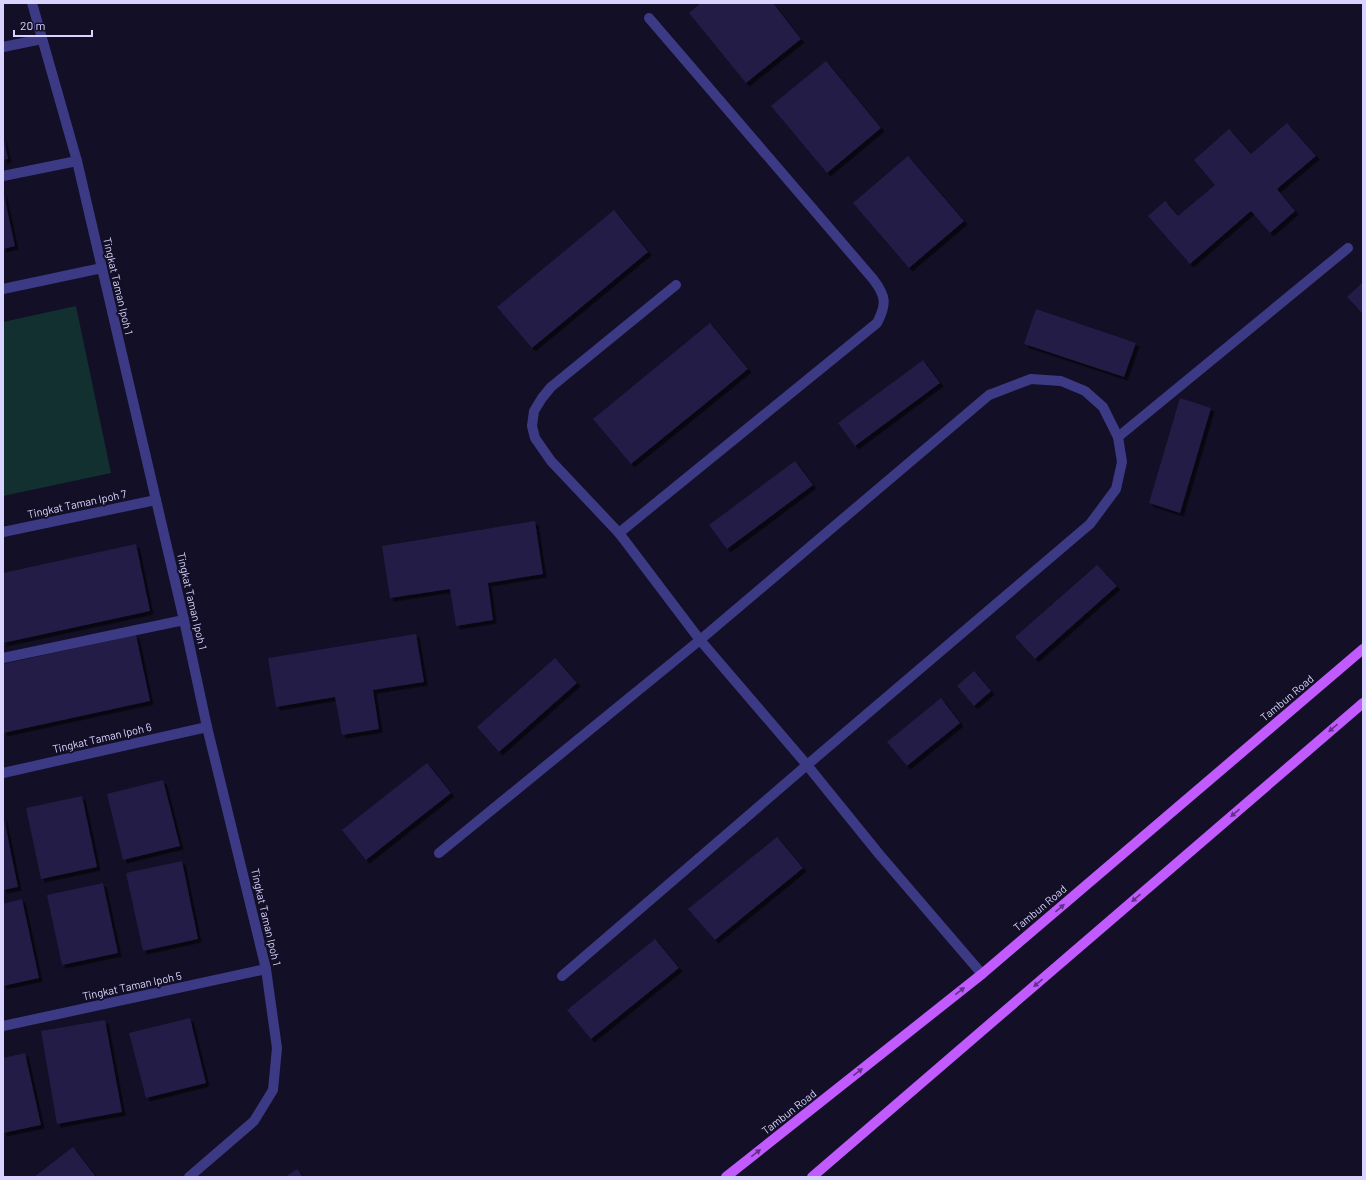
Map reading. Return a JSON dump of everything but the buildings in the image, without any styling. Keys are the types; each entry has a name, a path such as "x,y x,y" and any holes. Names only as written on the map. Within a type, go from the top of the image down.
{"main road":[{"name":"Tambun Road","path":"726,1177 982,974 1363,650"},
{"path":"812,1177 1363,703"}],"street":[{"name":"Tingkat Taman Ipoh 1","path":"32,3 76,161 102,268 184,620 207,727 266,969 277,1048 273,1090 254,1121 189,1177"},
{"path":"619,533 877,323 883,311 884,300 881,290 874,280 649,18"},
{"path":"3,47 42,39"},
{"path":"3,176 76,161"},
{"path":"1118,437 1348,248"},
{"path":"3,289 102,268"},
{"path":"676,285 551,387 534,411 532,426 535,438 551,460 619,533 700,640 807,765 879,854 982,974"},
{"path":"439,852 700,640 989,395 1031,379 1061,381 1085,391 1103,408 1118,437 1122,462 1116,489 1090,524 562,976"},
{"name":"Tingkat Taman Ipoh 7","path":"3,532 156,500"},
{"path":"3,658 184,620"},
{"name":"Tingkat Taman Ipoh 6","path":"3,773 207,727"},
{"name":"Tingkat Taman Ipoh 5","path":"3,1026 266,969"}],"green space":[{"path":"76,306 111,473 3,496 3,322"}]}
